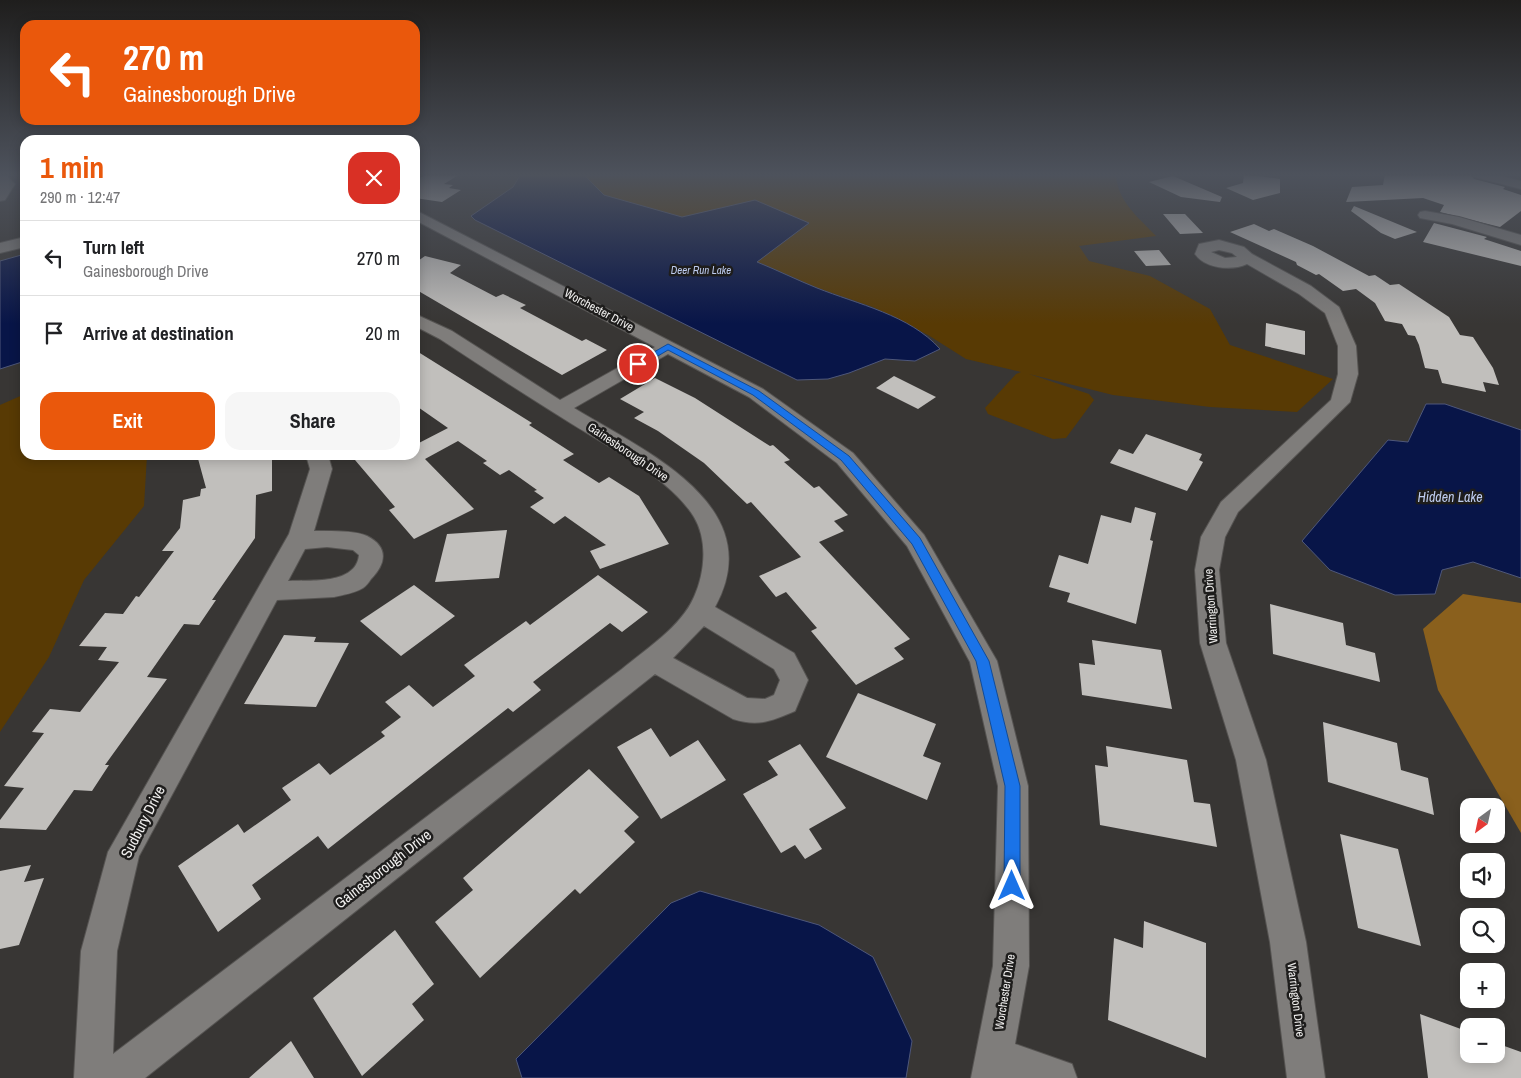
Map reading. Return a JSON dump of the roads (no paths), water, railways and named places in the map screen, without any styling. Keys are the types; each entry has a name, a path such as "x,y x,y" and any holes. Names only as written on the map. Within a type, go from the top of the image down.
{"street":[{"name":"Worchester Drive","path":"435,224 756,393 845,458 916,541 983,661 1012,786 1011,966 992,1067"},
{"path":"1468,224 1521,240"},
{"path":"0,248 20,243"},
{"name":"Warrington Drive","path":"1246,257 1305,290 1333,310 1347,346 1348,374 1340,402 1229,508 1214,537 1207,570 1212,643 1251,760 1288,942 1306,1078"},
{"name":"Gainesborough Drive","path":"114,1078 652,660 697,616 711,588 716,564 714,538 706,516 692,499 658,469 560,408 420,327"},
{"path":"560,408 668,347"},
{"name":"Sudbury Drive","path":"93,1078 99,951 124,852 301,534 321,469 318,460"},
{"path":"269,591 334,588 355,581 370,565 371,552 359,542 327,539 297,541"},
{"path":"652,660 743,710 766,712 785,703 794,680 784,661 700,611"},
{"path":"992,1067 1058,1078"}],"water":[{"name":"Deer Run Lake","path":"484,224 807,224 757,262 817,288 866,305 898,319 928,337 940,349 915,361 885,359 828,379 797,380"},
{"path":"20,255 20,363 0,369 0,261"},
{"name":"Hidden Lake","path":"1426,404 1445,404 1521,430 1521,578 1473,562 1442,570 1435,594 1395,595 1330,570 1302,541 1388,440 1408,442"},
{"path":"700,891 819,925 873,957 912,1041 906,1078 522,1078 516,1059 671,903"}]}
